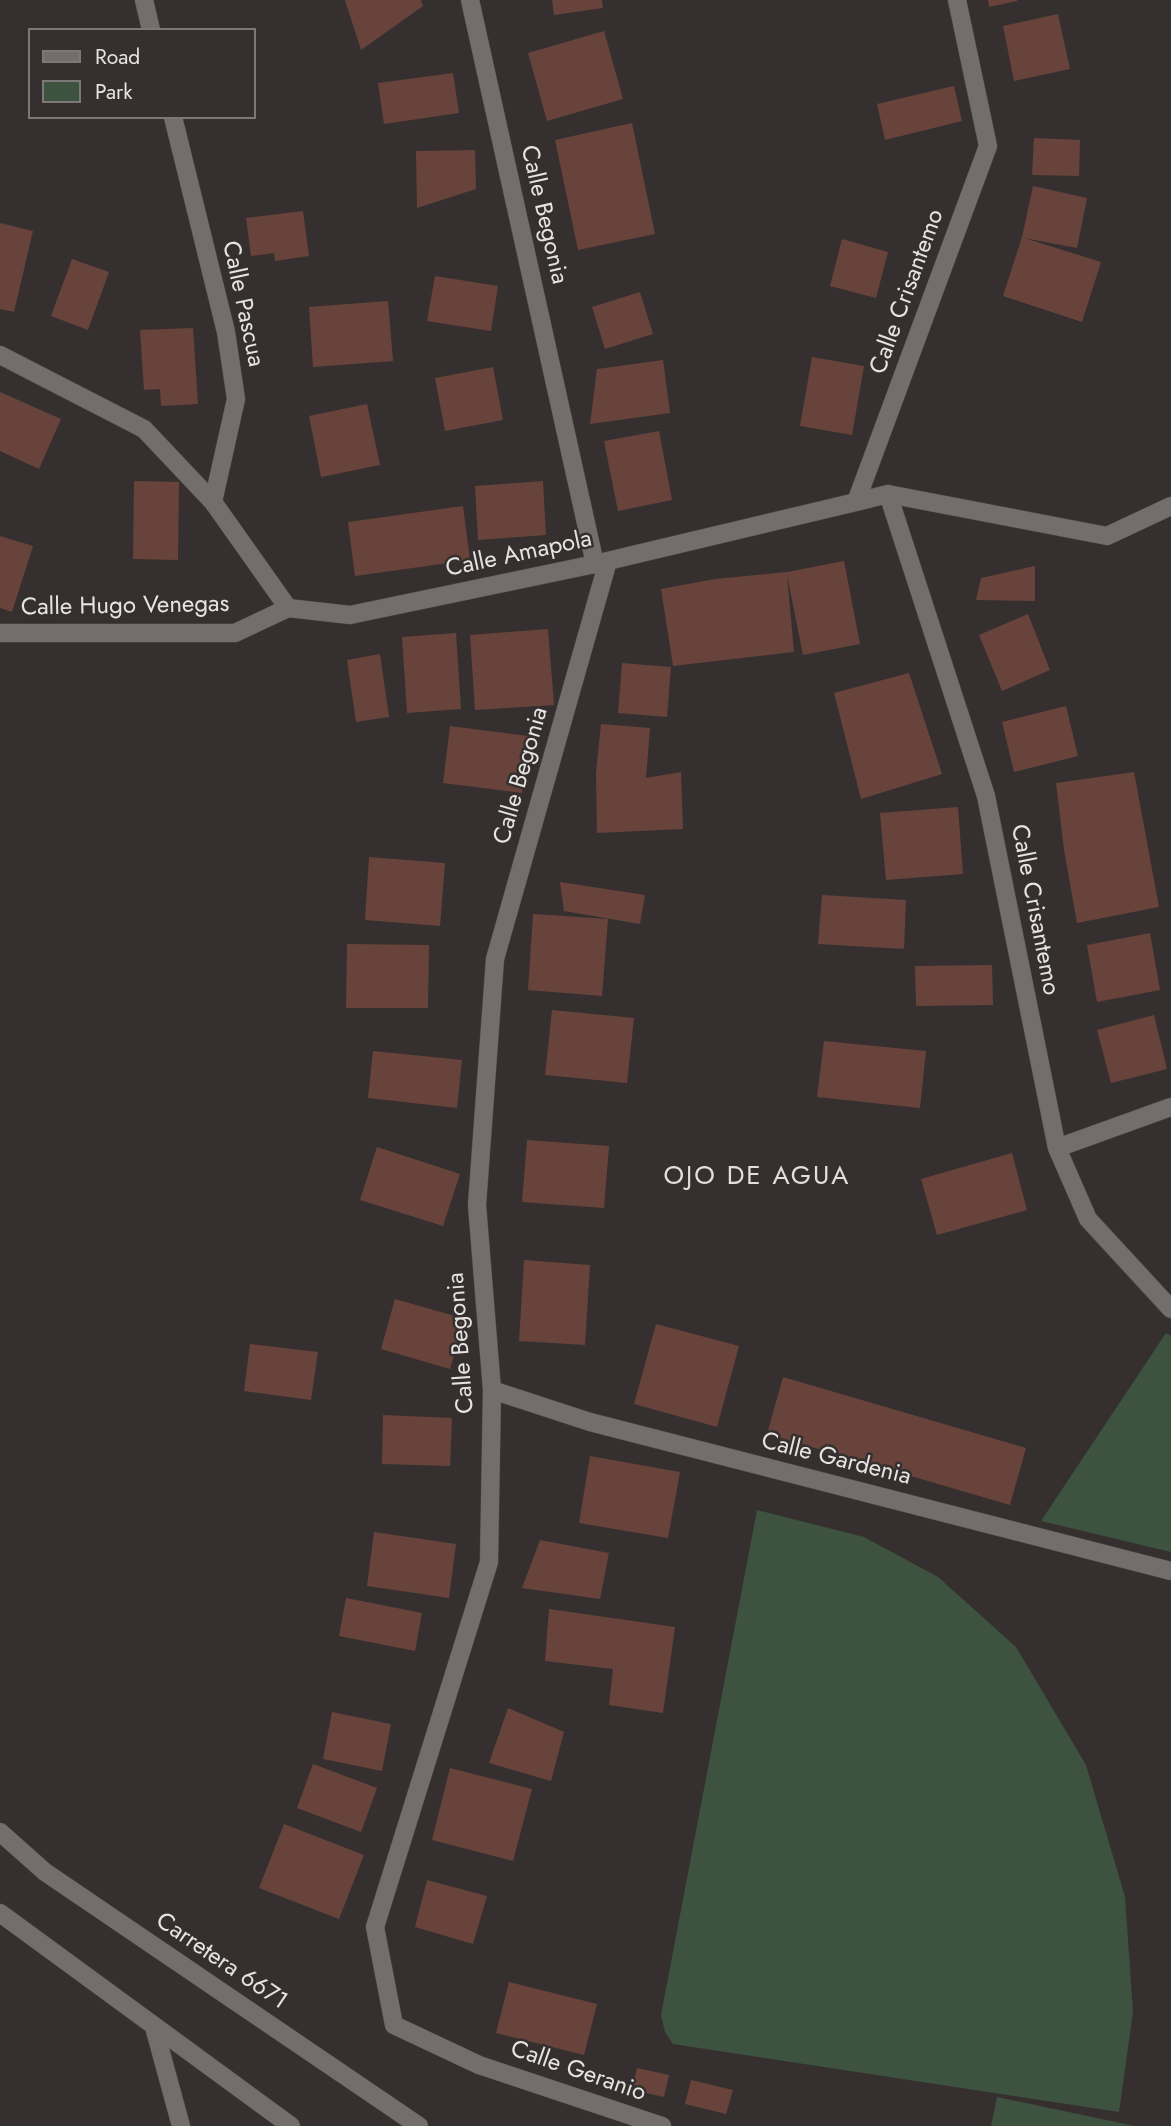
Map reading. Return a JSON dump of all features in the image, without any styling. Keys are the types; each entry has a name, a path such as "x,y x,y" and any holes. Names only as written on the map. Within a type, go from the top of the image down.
{"street":[{"path":"144,0 151,28"},
{"name":"Calle Begonia","path":"470,0 602,563 495,960 477,1205 492,1390 489,1562 375,1927 394,2025 479,2065"},
{"name":"Calle Crisantemo","path":"856,502 988,146 957,0"},
{"name":"Calle Pascua","path":"173,119 226,332 236,399 213,502"},
{"path":"0,355 144,429 213,502 288,608"},
{"path":"856,502 888,494 1107,536 1171,506"},
{"name":"Calle Crisantemo","path":"888,494 986,796 1057,1148 1087,1219 1171,1309"},
{"name":"Calle Amapola","path":"288,608 350,615 602,563 856,502"},
{"name":"Calle Hugo Venegas","path":"0,633 235,633 288,608"},
{"path":"1057,1148 1171,1107"},
{"name":"Calle Gardenia","path":"492,1390 590,1422 1171,1571"},
{"name":"Carretera 6671","path":"0,1832 45,1872 419,2126"},
{"path":"0,1913 291,2126"},
{"path":"154,2027 181,2126"},
{"name":"Calle Geranio","path":"479,2065 662,2126"}],"green space":[{"path":"1166,1333 1171,1336 1171,1552 1041,1521"},
{"path":"757,1510 864,1537 938,1577 1016,1647 1086,1765 1125,1897 1133,2012 1119,2112 673,2044 665,2032 661,2015"},
{"path":"997,2097 1135,2126 991,2126"}],"building":[{"path":"345,0 421,0 423,6 361,50"},
{"path":"552,0 602,0 603,8 554,15"},
{"path":"988,0 1017,0 1017,1 989,7"},
{"path":"1058,14 1070,69 1014,81 1003,26"},
{"path":"604,31 623,99 547,121 528,53"},
{"path":"453,73 459,113 384,124 378,83"},
{"path":"954,86 962,121 885,140 877,104"},
{"path":"632,123 655,234 578,250 555,140"},
{"path":"1034,138 1080,140 1079,176 1032,175"},
{"path":"475,150 476,189 417,208 416,151"},
{"path":"1033,186 1087,198 1077,248 1024,238 1101,262 1082,322 1003,296 1022,237"},
{"path":"303,211 309,256 275,261 274,253 251,256 246,218"},
{"path":"0,223 33,231 14,312 0,309"},
{"path":"842,239 888,252 876,298 830,286"},
{"path":"72,259 109,272 88,330 51,316"},
{"path":"435,276 498,286 491,331 427,321"},
{"path":"640,292 653,334 605,349 592,307"},
{"path":"388,301 393,361 313,367 309,307"},
{"path":"193,328 198,404 161,406 160,389 144,390 140,330"},
{"path":"812,357 864,366 852,435 800,426"},
{"path":"663,360 670,413 590,424 597,369"},
{"path":"493,367 503,420 445,431 435,378"},
{"path":"0,392 61,419 39,469 0,451"},
{"path":"367,404 380,465 321,477 309,416"},
{"path":"659,431 672,500 618,511 604,441"},
{"path":"134,481 179,482 178,560 133,559"},
{"path":"543,481 546,535 478,540 475,486"},
{"path":"463,506 470,560 355,576 348,522"},
{"path":"0,536 33,546 12,612 0,608"},
{"path":"844,561 860,644 803,655 787,575 794,652 673,666 661,589 715,579 787,572"},
{"path":"1035,566 1035,601 976,600 981,578"},
{"path":"1028,614 1050,670 1002,691 979,635"},
{"path":"548,629 554,705 475,710 470,635"},
{"path":"456,633 461,709 407,713 402,637"},
{"path":"380,654 389,717 356,722 347,660"},
{"path":"622,663 671,667 667,717 618,713"},
{"path":"909,673 942,774 861,799 834,693"},
{"path":"1066,706 1078,756 1014,772 1002,722"},
{"path":"601,724 650,728 646,778 681,772 683,829 597,833 596,773"},
{"path":"450,726 528,736 522,793 443,783"},
{"path":"1134,772 1159,907 1077,923 1056,783"},
{"path":"958,807 963,874 886,880 880,813"},
{"path":"369,857 445,863 440,926 365,920"},
{"path":"560,882 645,895 640,924 564,911"},
{"path":"822,895 906,900 904,949 818,944"},
{"path":"533,914 608,919 602,996 528,990"},
{"path":"1150,933 1160,990 1097,1002 1087,945"},
{"path":"347,944 429,945 428,1008 346,1008"},
{"path":"992,965 993,1005 916,1006 915,966"},
{"path":"552,1010 634,1018 627,1083 545,1075"},
{"path":"1154,1015 1167,1069 1111,1083 1097,1030"},
{"path":"824,1041 926,1051 920,1108 817,1097"},
{"path":"373,1051 462,1060 457,1108 368,1098"},
{"path":"527,1140 609,1146 604,1208 522,1202"},
{"path":"377,1147 460,1174 443,1226 360,1200"},
{"path":"1012,1153 1027,1210 937,1235 921,1179"},
{"path":"524,1260 590,1265 585,1345 519,1341"},
{"path":"395,1299 465,1319 450,1369 381,1349"},
{"path":"656,1324 739,1346 717,1427 634,1404"},
{"path":"250,1344 318,1352 311,1400 244,1391"},
{"path":"783,1377 1026,1448 1010,1505 767,1434"},
{"path":"383,1415 452,1418 450,1466 382,1464"},
{"path":"590,1456 680,1472 668,1538 579,1523"},
{"path":"374,1532 456,1544 449,1598 367,1586"},
{"path":"540,1540 609,1553 600,1599 522,1588"},
{"path":"346,1598 422,1613 415,1651 339,1636"},
{"path":"549,1609 675,1627 663,1713 609,1705 613,1669 545,1661"},
{"path":"508,1708 564,1732 551,1781 489,1763"},
{"path":"332,1712 391,1724 382,1771 323,1759"},
{"path":"313,1764 377,1788 361,1832 297,1808"},
{"path":"450,1768 532,1789 513,1861 432,1840"},
{"path":"284,1824 364,1855 339,1919 259,1888"},
{"path":"427,1880 487,1896 473,1944 415,1927"},
{"path":"509,1982 597,2004 584,2055 496,2033"},
{"path":"637,2068 669,2075 664,2097 632,2090"},
{"path":"691,2080 733,2090 726,2114 685,2104"}],"district":[{"name":"OJO DE AGUA","path":"757,1178"}]}
